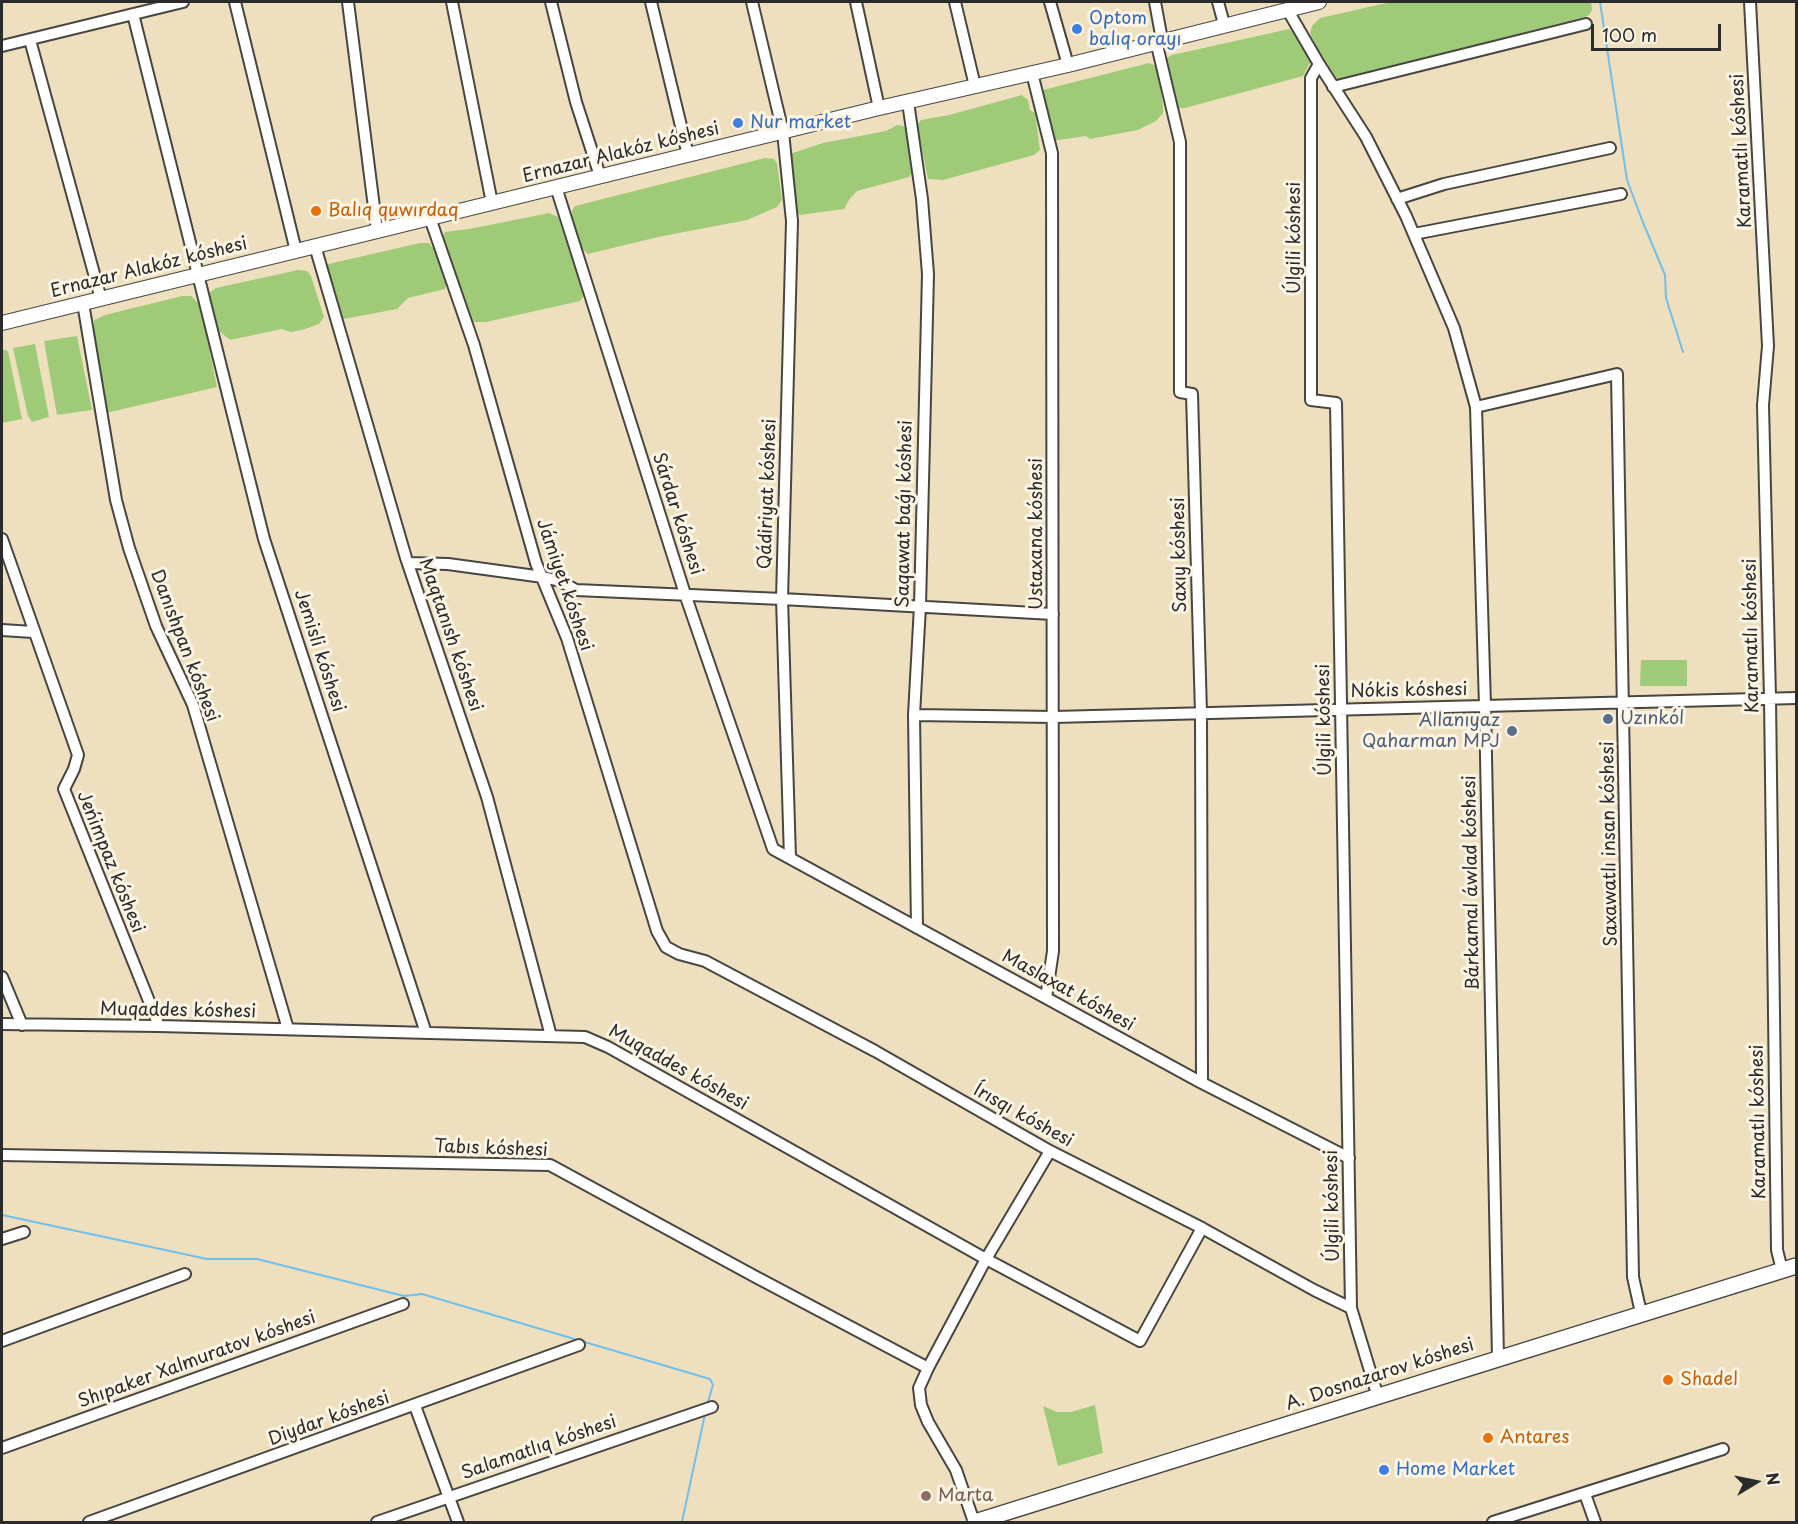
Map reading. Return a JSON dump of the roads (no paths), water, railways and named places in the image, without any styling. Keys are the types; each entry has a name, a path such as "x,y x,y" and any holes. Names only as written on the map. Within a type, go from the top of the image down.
{"main road":[{"name":"Ernazar Alakóz kóshesi","path":"2,323 879,108 1068,65 1159,40 1318,2"},
{"name":"A. Dosnazarov kóshesi","path":"975,1522 1789,1268"}],"street":[{"path":"2,46 183,2"},
{"path":"235,2 296,250"},
{"path":"348,2 377,231"},
{"path":"452,2 492,203"},
{"path":"551,2 576,102 600,177"},
{"path":"651,2 688,155"},
{"name":"Qádiriyat kóshesi","path":"752,2 783,132 792,221 782,599 790,858"},
{"path":"856,2 879,108"},
{"path":"955,2 975,86"},
{"path":"1050,2 1068,65"},
{"name":"Saxıy kóshesi","path":"1155,2 1159,40 1180,142 1180,392 1192,394 1201,713 1202,1083"},
{"path":"1218,2 1224,24"},
{"name":"Karamatlı kóshesi","path":"1750,2 1768,346 1763,405 1770,698 1777,1250 1789,1268"},
{"name":"Bárkamal áwlad kóshesi","path":"1287,9 1318,64 1366,137 1414,234 1454,328 1476,407 1485,706 1498,1358"},
{"name":"Jemisli kóshesi","path":"133,14 264,539 426,1033"},
{"path":"1333,87 1586,24"},
{"path":"30,40 101,298"},
{"name":"Úlgili kóshesi","path":"1318,64 1311,78 1311,400 1336,403 1351,1308 1378,1396"},
{"name":"Ustaxana kóshesi","path":"1032,73 1052,153 1053,951 1046,998"},
{"name":"Saqawat baǵı kóshesi","path":"908,102 922,199 928,274 920,606 914,715 918,928"},
{"path":"1397,199 1444,184 1610,148"},
{"name":"Sárdar kóshesi","path":"556,187 685,594 773,849"},
{"path":"1414,234 1621,195"},
{"name":"Jámiyet kóshesi","path":"430,218 474,345 536,563 567,638 657,931 666,946 679,954"},
{"name":"Maqtanısh kóshesi","path":"315,246 408,563 487,797 551,1036"},
{"name":"Danıshpan kóshesi","path":"83,303 116,500 129,548 156,626 193,705 288,1029"},
{"name":"Saxawatlı insan kóshesi","path":"1476,407 1617,374 1633,1277 1641,1313"},
{"name":"Jeńimpaz kóshesi","path":"2,539 78,755 74,770 64,789 159,1026"},
{"path":"408,563 448,564 543,578 560,581 576,590 1053,614"},
{"path":"2,630 33,632"},
{"name":"Nókis kóshesi","path":"914,715 1054,717 1797,698"},
{"name":"Maslaxat kóshesi","path":"773,849 1202,1083 1349,1158"},
{"name":"Írısqı kóshesi","path":"679,954 705,961 875,1051 1050,1151 1202,1228 1351,1308"},
{"path":"2,977 22,1025"},
{"name":"Muqaddes kóshesi","path":"2,1024 585,1037 608,1047 986,1259 1140,1341 1202,1228"},
{"path":"975,1522 957,1470 928,1422 921,1405 919,1388 986,1259 1050,1151"},
{"name":"Tabıs kóshesi","path":"2,1155 550,1165 928,1368"},
{"path":"2,1239 24,1232"},
{"path":"2,1341 185,1274"},
{"name":"Shıpaker Xalmuratov kóshesi","path":"2,1448 403,1304"},
{"name":"Diydar kóshesi","path":"89,1522 579,1346"},
{"path":"415,1406 458,1522"},
{"name":"Salamatlıq kóshesi","path":"378,1522 712,1407"},
{"path":"1493,1522 1723,1449"},
{"path":"1585,1494 1595,1522"}],"waterway":[{"path":"1600,2 1627,180 1665,275 1666,298 1683,352"},
{"path":"2,1215 207,1259 257,1259 404,1296 422,1294 710,1379 713,1385 707,1405"},
{"path":"682,1522 705,1414"}],"place":[{"name":"Optom balıq orayı","path":"1077,29"},
{"name":"Nur market","path":"738,123"},
{"name":"Balıq quwırdaq","path":"316,211"},
{"name":"Uzınkól","path":"1608,719"},
{"name":"Allanıyaz Qaharman MPJ","path":"1512,731"},
{"name":"Shadel","path":"1668,1380"},
{"name":"Antares","path":"1488,1438"},
{"name":"Home Market","path":"1384,1470"},
{"name":"Marta","path":"926,1496"}]}
